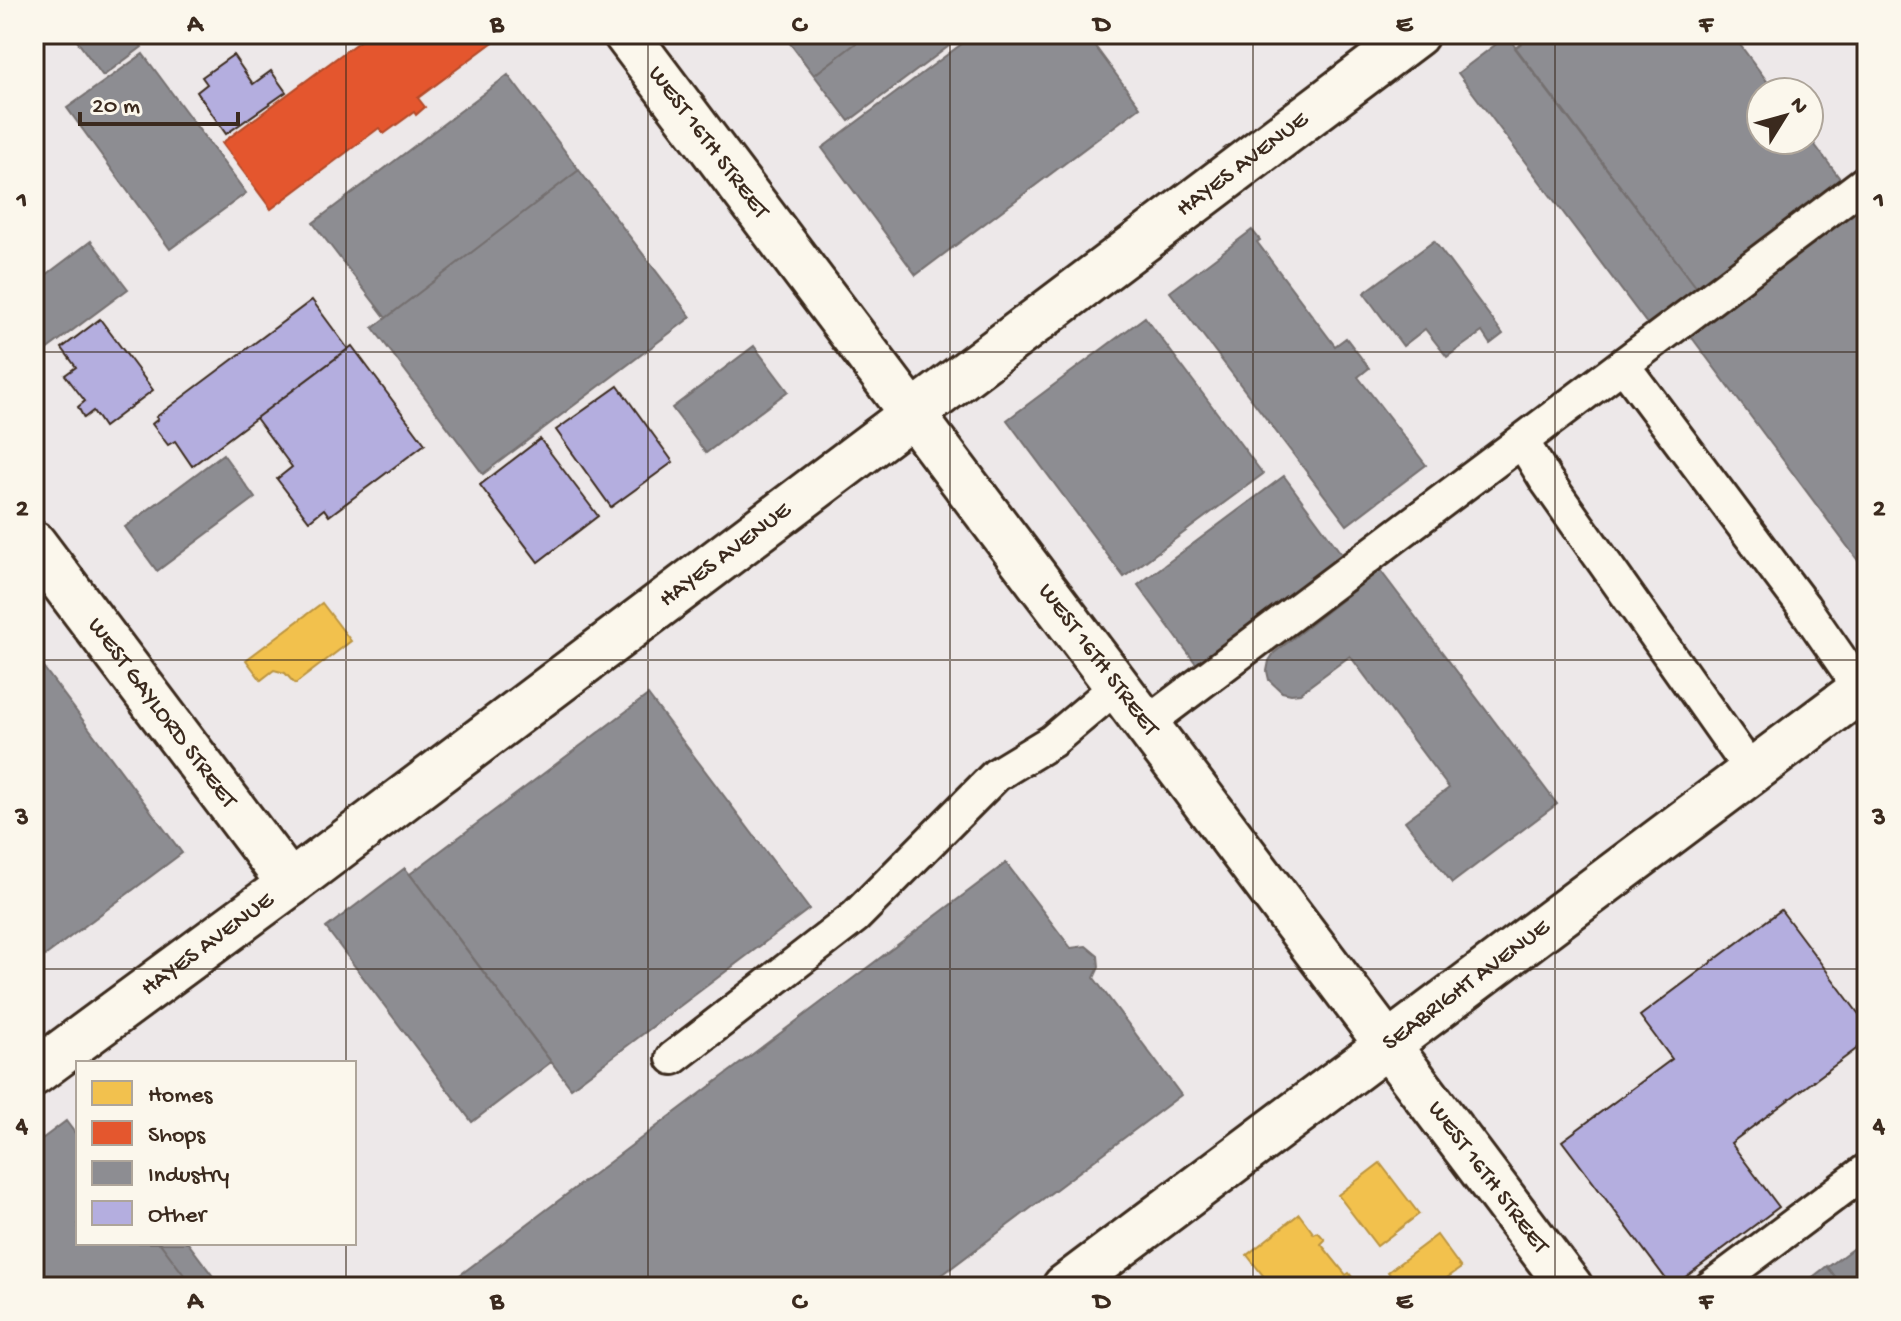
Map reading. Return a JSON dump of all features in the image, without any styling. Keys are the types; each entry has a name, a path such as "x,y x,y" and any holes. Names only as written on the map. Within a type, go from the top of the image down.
{"street":[{"name":"WEST 16TH STREET","path":"626,34 1570,1287"},
{"name":"HAYES AVENUE","path":"34,1073 290,884 1416,34"},
{"name":"WEST GAYLORD STREET","path":"34,544 290,884"},
{"name":"SEABRIGHT AVENUE","path":"1065,1287 1864,687"}],"lane":[{"path":"1146,724 1867,181"},
{"path":"1623,365 1864,687"},
{"path":"1522,441 1555,493 1752,772"},
{"path":"673,1058 855,917 996,775 1052,741 1117,686"},
{"path":"1711,1287 1867,1170"}],"building: Homes":[{"path":"322,603 351,641 295,684 285,673 274,670 261,680 246,660"},
{"path":"1380,1163 1419,1214 1377,1246 1338,1195"},
{"path":"1299,1214 1314,1234 1318,1232 1325,1240 1321,1244 1346,1275 1349,1273 1355,1281 1352,1284 1354,1287 1272,1287 1247,1255"},
{"path":"1437,1235 1461,1268 1434,1287 1399,1287 1388,1272"}],"building: Shops":[{"path":"369,34 504,34 418,98 425,107 416,115 414,112 384,134 379,128 271,209 222,143"}],"building: Industry":[{"path":"72,34 132,34 142,47 103,76"},
{"path":"783,34 868,34 814,75"},
{"path":"868,34 965,34 849,121 814,75"},
{"path":"975,34 1086,34 1140,107 916,275 822,148"},
{"path":"1534,34 1732,34 1763,76 1745,76 1745,156 1823,156 1841,180 1697,288 1515,48"},
{"path":"1507,36 1697,288 1648,325 1458,73"},
{"path":"143,54 246,193 170,249 67,108"},
{"path":"508,75 579,170 386,318 313,223"},
{"path":"579,170 691,317 483,474 373,328"},
{"path":"1867,202 1867,569 1865,570 1690,335"},
{"path":"1252,230 1260,240 1257,242 1335,346 1346,338 1369,368 1358,377 1426,465 1347,525 1170,292"},
{"path":"91,241 128,289 34,359 34,284"},
{"path":"1434,241 1503,334 1490,344 1482,332 1447,357 1425,329 1403,346 1364,293"},
{"path":"1145,317 1263,474 1124,577 1007,420"},
{"path":"754,346 788,391 706,453 672,408"},
{"path":"223,454 255,498 157,571 125,527"},
{"path":"1284,476 1343,556 1197,665 1138,585"},
{"path":"1380,570 1557,804 1452,883 1405,821 1449,788 1350,656 1300,693 1282,692 1269,680 1267,671 1274,653"},
{"path":"34,657 182,853 34,964"},
{"path":"648,695 809,909 571,1088 410,874"},
{"path":"1006,863 1071,948 1086,946 1098,956 1099,967 1094,978 1181,1095 926,1287 444,1287"},
{"path":"405,868 551,1062 472,1122 326,928"},
{"path":"66,1121 76,1134 76,1245 162,1245 193,1287 34,1287 34,1145"},
{"path":"1867,1238 1867,1287 1843,1287 1828,1267"},
{"path":"162,1245 190,1245 221,1287 193,1287"},
{"path":"1827,1266 1843,1287 1800,1287"},
{"path":"1189,1278 1196,1287 1177,1287"}],"building: Other":[{"path":"233,55 253,84 271,71 286,92 226,134 197,92 207,84 202,77"},
{"path":"312,300 348,349 192,466 175,441 168,445 152,424 158,419 156,417"},
{"path":"100,319 153,390 104,427 93,411 84,418 78,407 85,401 65,375 76,367 62,348"},
{"path":"352,346 425,444 329,516 324,509 309,521 277,479 292,467 256,418"},
{"path":"618,386 673,462 611,507 556,430"},
{"path":"540,439 598,516 538,562 480,485"},
{"path":"1781,910 1867,1025 1867,1041 1731,1143 1779,1207 1672,1287 1562,1141 1672,1059 1640,1016"}]}
